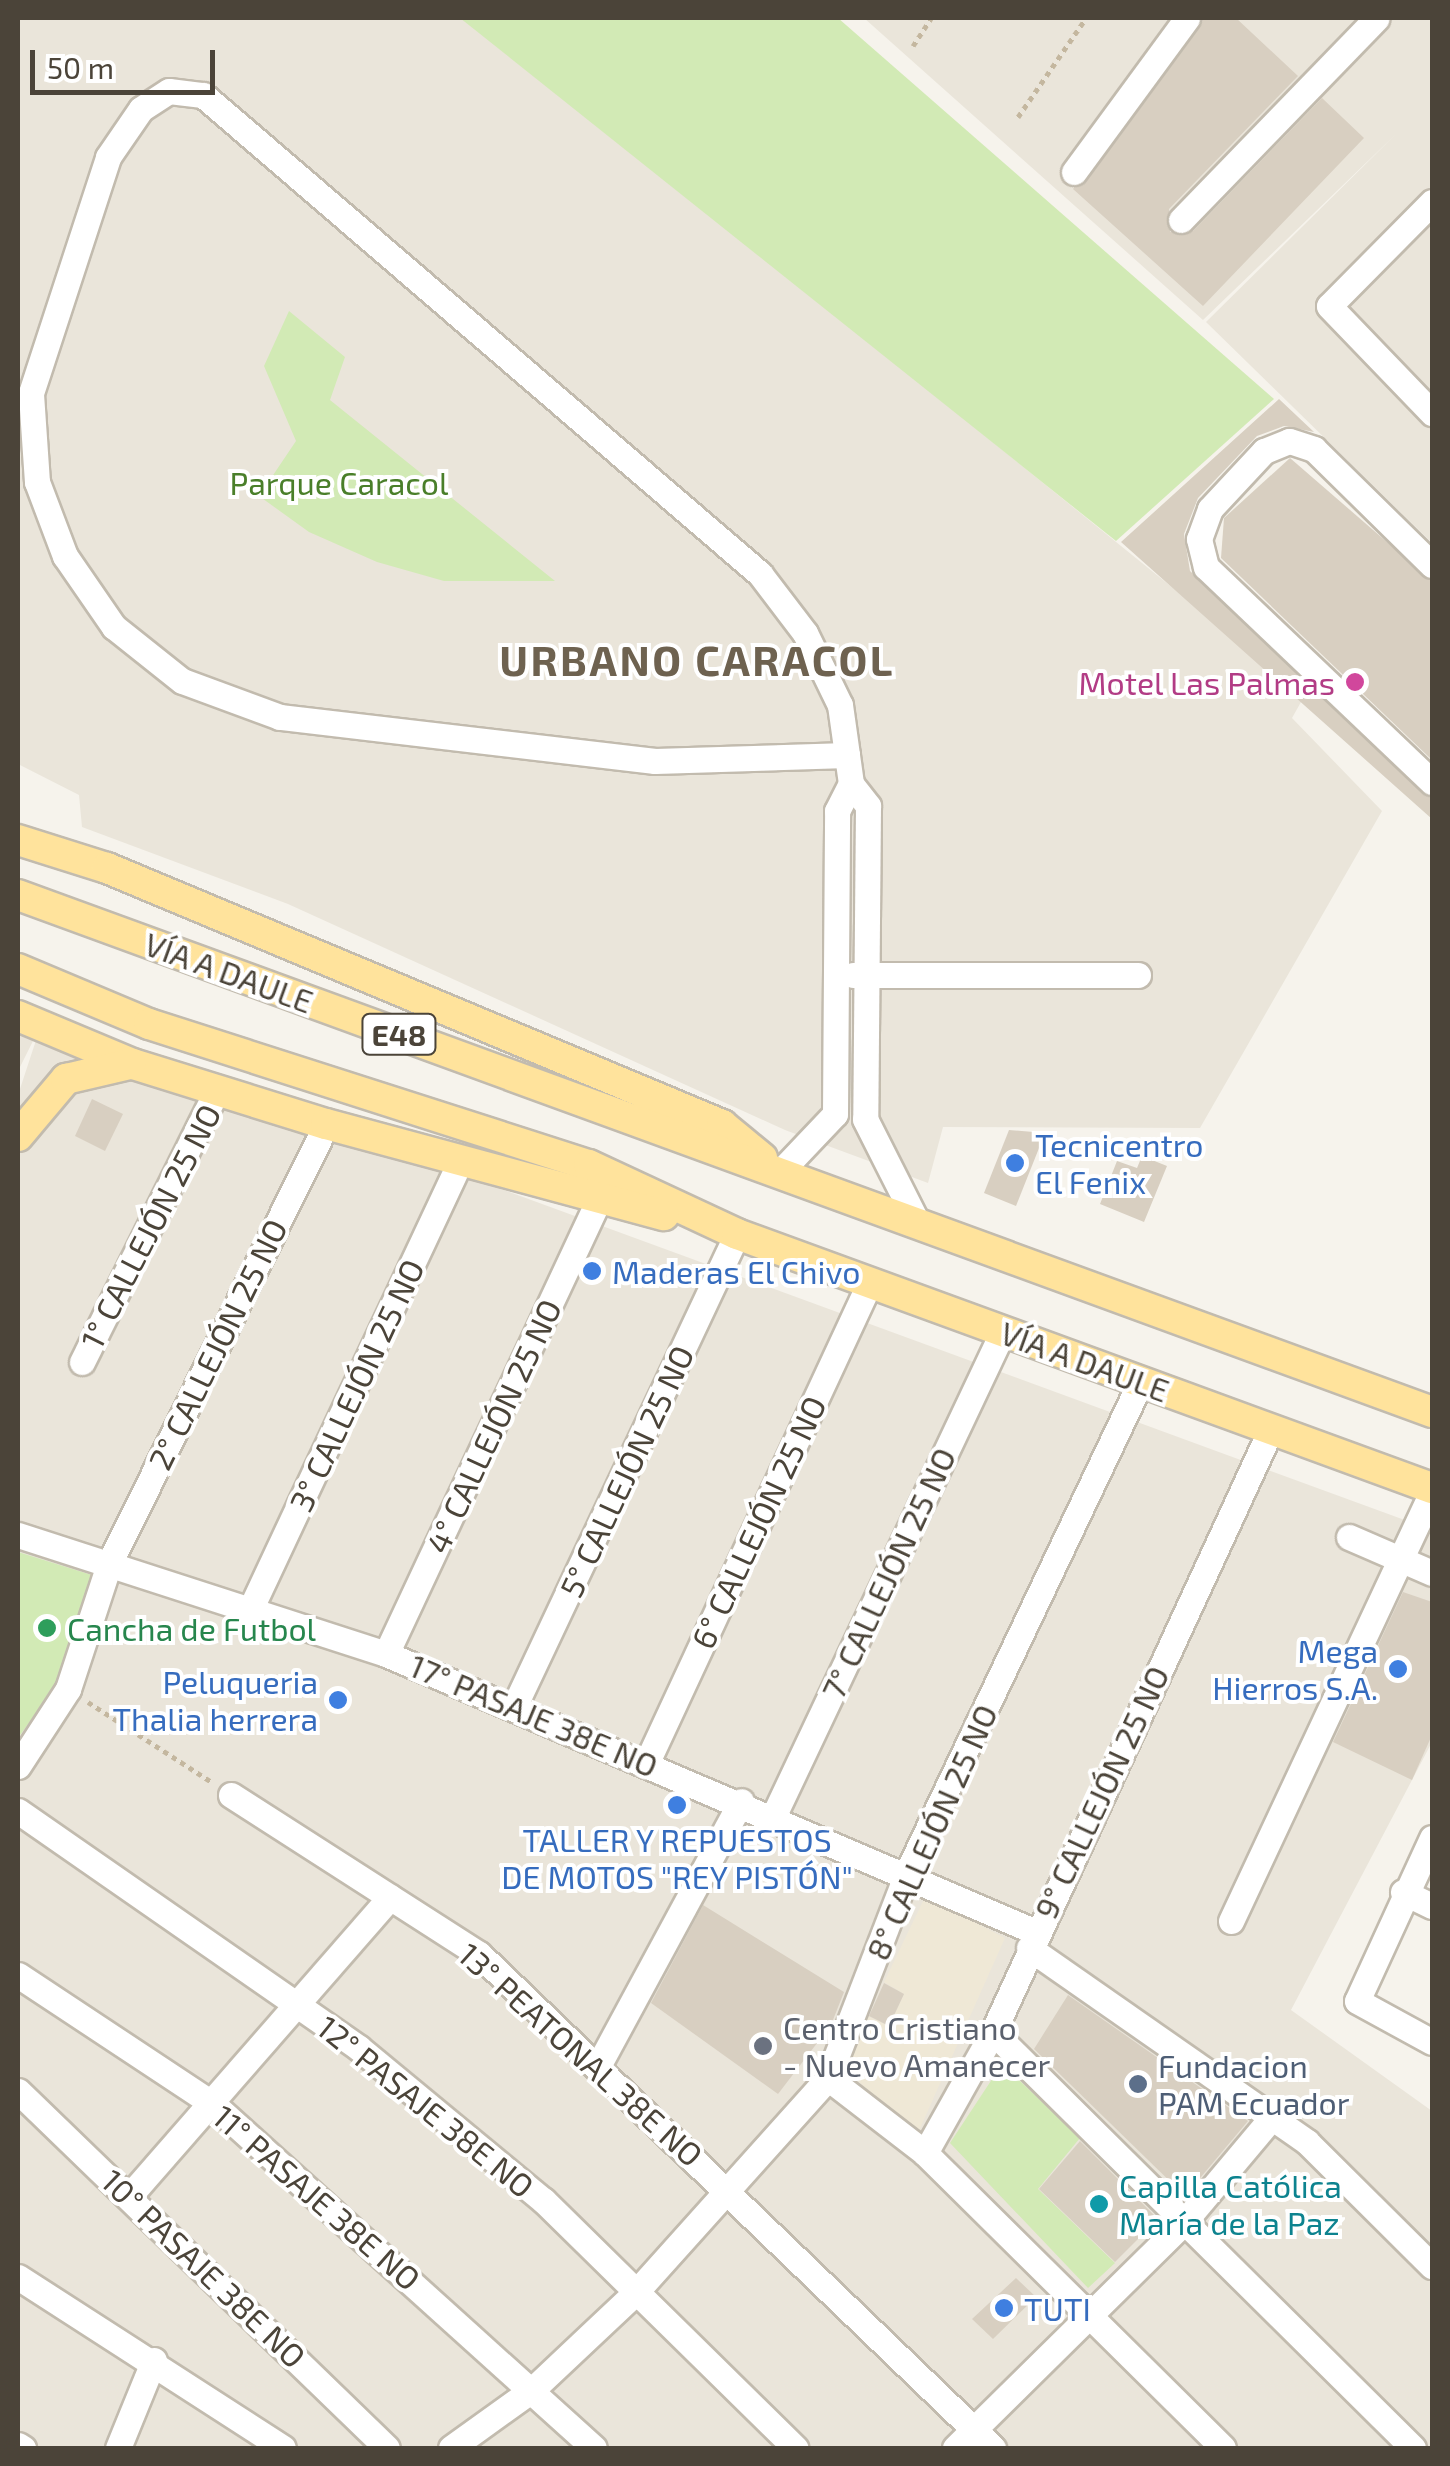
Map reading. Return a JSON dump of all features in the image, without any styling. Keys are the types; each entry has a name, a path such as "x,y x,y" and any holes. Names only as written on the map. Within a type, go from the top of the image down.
{"main road":[{"name":"VÍA A DAULE","path":"18,840 107,868 722,1126 780,1173"},
{"name":"VÍA A DAULE","path":"18,895 1432,1412"},
{"name":"VÍA A DAULE","path":"18,970 166,1030 589,1166 737,1234 1432,1490"},
{"name":"E48","path":"18,1016 133,1064"},
{"name":"VÍA A DAULE","path":"133,1064 326,1124 737,1234"},
{"path":"18,1136 66,1079 133,1064"}],"street":[{"path":"1074,172 1187,18"},
{"path":"1181,220 1377,18"},
{"path":"847,756 655,761 280,717 182,681 114,627 65,556 37,482 32,394 108,157 141,109 169,91 203,96 760,574 805,633 840,706 851,784 868,806 865,1119 918,1224"},
{"path":"1430,209 1329,306 1432,413"},
{"path":"1432,565 1314,449 1289,442 1264,450 1210,509 1199,539 1206,567 1432,782"},
{"path":"780,1173 835,1114 839,975 837,811 851,784"},
{"path":"839,975 1138,975"},
{"name":"1° CALLEJÓN 25 NO","path":"82,1362 218,1090"},
{"name":"2° CALLEJÓN 25 NO","path":"18,1766 68,1689 109,1564 326,1124"},
{"name":"3° CALLEJÓN 25 NO","path":"250,1610 461,1160"},
{"name":"4° CALLEJÓN 25 NO","path":"386,1654 599,1198"},
{"name":"5° CALLEJÓN 25 NO","path":"514,1707 737,1234"},
{"name":"6° CALLEJÓN 25 NO","path":"647,1762 870,1282"},
{"name":"7° CALLEJÓN 25 NO","path":"774,1815 1003,1331"},
{"name":"8° CALLEJÓN 25 NO","path":"452,2448 533,2389 636,2292 828,2078 908,1871 1141,1381"},
{"name":"9° CALLEJÓN 25 NO","path":"925,2153 993,2032 1032,1940 1271,1429"},
{"path":"1230,1922 1432,1490"},
{"name":"17° PASAJE 38E NO","path":"18,1534 386,1654 908,1871 1032,1940 1272,2117 1432,2266"},
{"path":"1348,1537 1432,1572"},
{"name":"13° PEATONAL 38E NO","path":"231,1795 479,1954 730,2188 993,2448"},
{"path":"598,2066 741,1801"},
{"name":"12° PASAJE 38E NO","path":"22,1821 297,2005 543,2200 795,2448"},
{"path":"1432,1838 1403,1892 1357,2000 1432,2042"},
{"path":"1403,1892 1432,1906"},
{"path":"131,2194 390,1897"},
{"name":"11° PASAJE 38E NO","path":"18,1976 213,2104 594,2448"},
{"path":"993,2032 1413,2448"},
{"path":"828,2078 925,2153 1223,2448"},
{"name":"10° PASAJE 38E NO","path":"18,2091 131,2194 386,2448"},
{"path":"955,2448 1184,2222 1272,2117"},
{"path":"18,2277 154,2360 284,2448"},
{"path":"118,2448 154,2360"}],"path":[{"path":"913,46 931,18"},
{"path":"1018,117 1086,18"},
{"path":"68,1689 231,1795"}],"shaded area":[{"path":"18,18 469,18 1305,695 1292,718 1382,811 1200,1128 943,1127 928,1183 785,1130 288,904 82,827 79,795 18,764"},
{"path":"864,18 1432,18 1432,543 1206,322 1396,134 1203,320"},
{"path":"18,1012 1432,1530 1432,1742 1291,2010 1432,2111 1432,2448 18,2448 18,1095 41,1025 18,1071"},
{"path":"925,1897 1005,1938 917,2135 844,2068 868,2016 889,2026 904,1994 884,1982"}],"green space":[{"path":"460,18 838,18 1274,399 1116,541"},
{"name":"Parque Caracol","path":"289,311 345,357 330,400 555,581 444,581 377,562 309,532 259,496 296,441 264,366"},
{"name":"Cancha de Futbol","path":"18,1552 95,1576 59,1681 18,1738"},
{"path":"1002,2064 1080,2138 1038,2189 1115,2263 1088,2288 950,2143"}],"building":[{"path":"1204,18 1236,18 1298,76 1169,209 1170,232 1193,231 1322,98 1364,138 1203,306 1073,189"},
{"path":"1279,399 1314,432 1284,426 1257,436 1198,498 1184,534 1190,571 1432,798 1432,819 1121,542"},
{"path":"1290,458 1432,581 1432,760 1221,558 1224,518"},
{"path":"92,1099 123,1114 105,1151 75,1136"},
{"name":"Tecnicentro El Fenix","path":"1009,1130 1045,1133 1016,1206 984,1193"},
{"path":"1142,1156 1167,1166 1144,1222 1100,1204 1117,1161 1137,1168"},
{"name":"Mega Hierros S.A.","path":"1403,1592 1432,1602 1432,1735 1412,1780 1333,1742"},
{"name":"Centro Cristiano - Nuevo Amanecer","path":"703,1905 844,1992 831,2025 778,2094 651,2003"},
{"path":"884,1983 904,1994 889,2026 869,2016"},
{"name":"Fundacion PAM Ecuador","path":"1068,1995 1248,2121 1185,2196 1034,2049"},
{"name":"Capilla Católica María de la Paz","path":"1080,2141 1158,2219 1115,2262 1039,2189"},
{"name":"TUTI","path":"1016,2278 1036,2297 993,2339 972,2319"}],"place":[{"name":"Motel Las Palmas","path":"1355,682"},
{"name":"Tecnicentro El Fenix","path":"1015,1163"},
{"name":"Maderas El Chivo","path":"592,1271"},
{"name":"Cancha de Futbol","path":"47,1628"},
{"name":"Mega Hierros S.A.","path":"1398,1669"},
{"name":"Peluqueria Thalia herrera","path":"338,1700"},
{"name":"TALLER Y REPUESTOS DE MOTOS \"REY PISTÓN\"","path":"677,1805"},
{"name":"Centro Cristiano - Nuevo Amanecer","path":"763,2046"},
{"name":"Fundacion PAM Ecuador","path":"1138,2084"},
{"name":"Capilla Católica María de la Paz","path":"1099,2204"},
{"name":"TUTI","path":"1004,2308"}],"district":[{"name":"URBANO CARACOL","path":"697,659"}]}
